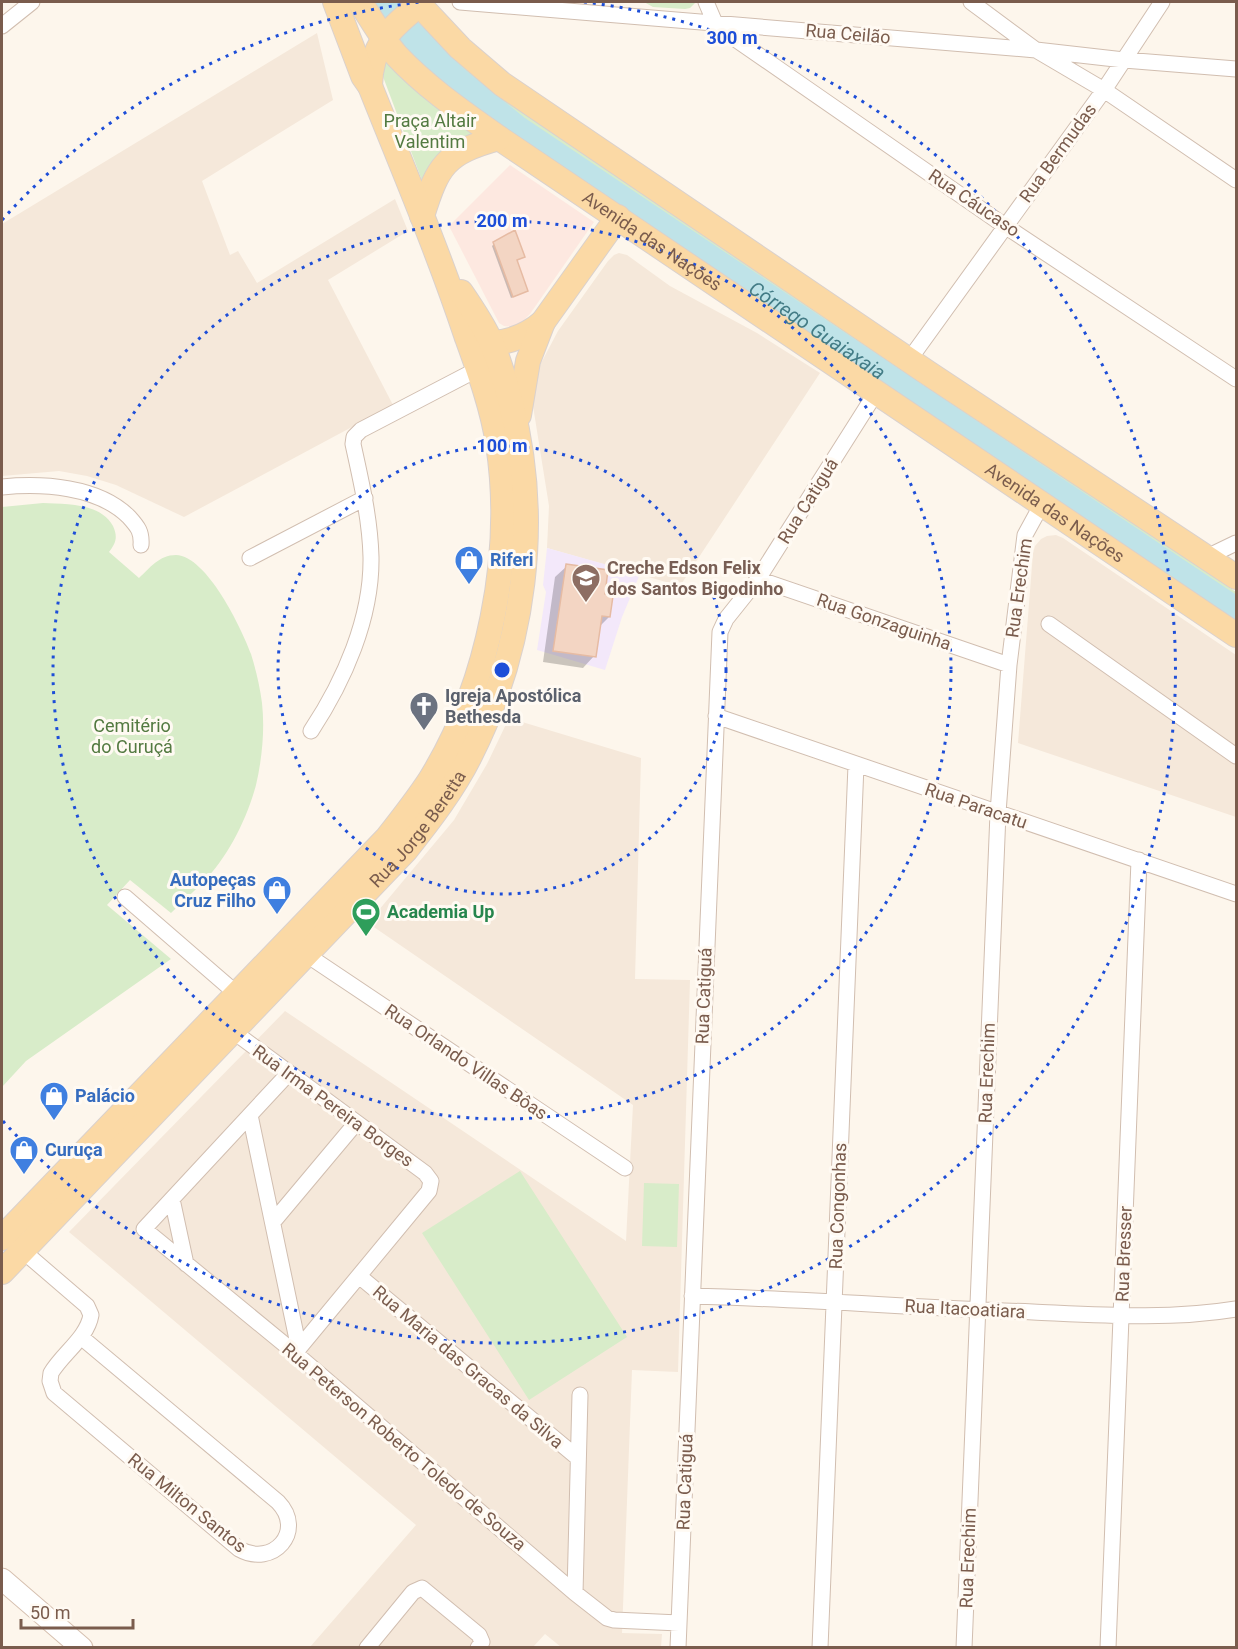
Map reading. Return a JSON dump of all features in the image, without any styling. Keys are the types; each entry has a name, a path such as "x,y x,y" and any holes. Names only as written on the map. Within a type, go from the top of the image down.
{"main road":[{"name":"Rua Jorge Beretta","path":"2,1238 362,865 409,810 431,779 469,698 486,646 499,575 503,504 498,444 493,419 443,265 370,86 363,76 335,2"},
{"name":"Avenida das Nações","path":"360,2 397,56 417,75 499,138 1236,635"},
{"path":"370,86 372,62 383,38 393,26 422,2 454,42 502,84 909,360 1236,577"},
{"path":"422,216 434,180 450,159 467,148 499,138"},
{"path":"517,428 528,361 543,322 618,217"},
{"name":"Rua Jorge Beretta","path":"2,1272 383,876 426,824 469,759 485,724 510,653 523,578 526,502 517,428 503,375 491,342 480,321 443,265"},
{"path":"491,342 521,337 543,322"},
{"path":"6,1584 82,1647"}],"street":[{"path":"2,26 32,2"},
{"name":"Rua Ceilão","path":"460,2 632,9 715,23 1236,69"},
{"path":"706,2 715,23"},
{"path":"971,2 1036,50 1104,90 1236,180"},
{"name":"Rua Bermudas","path":"909,360 1104,90 1162,2"},
{"name":"Rua Cáucaso","path":"715,23 1005,225 1236,379"},
{"path":"311,731 336,689 362,621 370,580 371,558 365,498 353,444 354,437 357,433 478,369"},
{"name":"Rua Catiguá","path":"678,1647 720,632 726,619 758,579 877,391"},
{"path":"2,487 35,485 54,487 87,494 109,503 125,513 139,528 142,536 141,545"},
{"path":"250,558 365,498"},
{"name":"Rua Erechim","path":"964,1647 998,813 1009,665 1024,535 1042,504"},
{"path":"1207,557 1236,543"},
{"name":"Rua Gonzaguinha","path":"758,579 1009,665"},
{"path":"1049,624 1236,756"},
{"name":"Rua Paracatu","path":"716,716 1236,894"},
{"name":"Rua Congonhas","path":"820,1647 856,765"},
{"name":"Rua Bresser","path":"1108,1647 1139,860"},
{"path":"125,897 237,994"},
{"name":"Rua Orlando Villas Bôas","path":"307,955 625,1168"},
{"name":"Rua Irma Pereira Borges","path":"234,1032 425,1173 431,1181 429,1191 359,1276"},
{"path":"186,1264 172,1199 288,1074"},
{"path":"250,1115 297,1351"},
{"path":"273,1222 357,1124"},
{"name":"Rua Peterson Roberto Toledo de Souza","path":"172,1199 144,1229 297,1351 575,1593 607,1618 679,1623"},
{"name":"Rua Milton Santos","path":"23,1251 90,1310 90,1319 81,1337 51,1373 51,1387 60,1400 239,1549 255,1555 272,1552 279,1546 290,1526 284,1508 81,1337"},
{"path":"297,1351 359,1276"},
{"name":"Rua Maria das Gracas da Silva","path":"359,1276 578,1458"},
{"name":"Rua Itacoatiara","path":"692,1296 1121,1316 1172,1315 1236,1309"},
{"path":"575,1593 580,1395"},
{"path":"367,1647 413,1592 422,1588 479,1635 482,1642 478,1647"}],"shaded area":[{"path":"317,33 333,100 202,181 230,255 238,251 257,283 395,199 408,231 328,280 393,405 184,517 116,485 87,476 59,471 2,476 2,224"},
{"path":"510,165 594,222 530,314 519,325 512,327 499,323 449,226"},
{"path":"619,253 627,255 670,286 757,333 820,373 680,586 547,548 549,506 533,406 535,380 540,365 558,331 608,261"},
{"path":"1056,535 1236,655 1236,817 1018,743 1033,553 1041,539"},
{"name":"Creche Edson Felix dos Santos Bigodinho","path":"547,548 640,574 622,617 605,670 537,650 546,592 543,585"},
{"path":"509,718 641,758 635,979 690,980 678,1372 632,1370 622,1633 662,1634 661,1647 561,1647 545,1634 533,1647 310,1647 416,1525 69,1232 285,1011 626,1241 633,1105 368,923 454,820 487,764"}],"green space":[{"path":"644,2 696,2 690,8 685,9 653,7"},
{"path":"420,35 429,35 497,94 920,379 914,389 521,125 458,74"},
{"name":"Praça Altair Valentim","path":"386,59 427,100 473,135 424,186 382,74"},
{"path":"926,383 1236,592 1236,605 920,392"},
{"name":"Cemitério do Curuçá","path":"43,503 82,506 107,518 113,526 116,537 109,552 139,578 155,563 170,556 176,555 188,559 200,567 222,596 251,654 262,703 262,744 256,785 243,822 223,858 203,882 171,913 130,880 107,905 171,959 26,1061 2,1087 2,507"},
{"path":"520,1171 627,1337 529,1400 422,1233"},
{"path":"644,1183 679,1184 677,1247 642,1246"}],"building":[{"path":"515,230 525,257 517,260 528,291 513,297 493,242"},
{"path":"566,564 608,570 605,594 613,596 610,617 602,616 596,657 553,651"}],"waterway":[{"name":"Córrego Guaiaxaia","path":"411,34 454,78 517,129 1236,611"}],"place":[{"name":"Riferi","path":"469,586"},
{"name":"Creche Edson Felix dos Santos Bigodinho","path":"586,604"},
{"name":"Igreja Apostólica Bethesda","path":"424,732"},
{"name":"Autopeças Cruz Filho","path":"277,916"},
{"name":"Academia Up","path":"366,938"},
{"name":"Palácio","path":"54,1122"},
{"name":"Curuça","path":"24,1176"}]}
